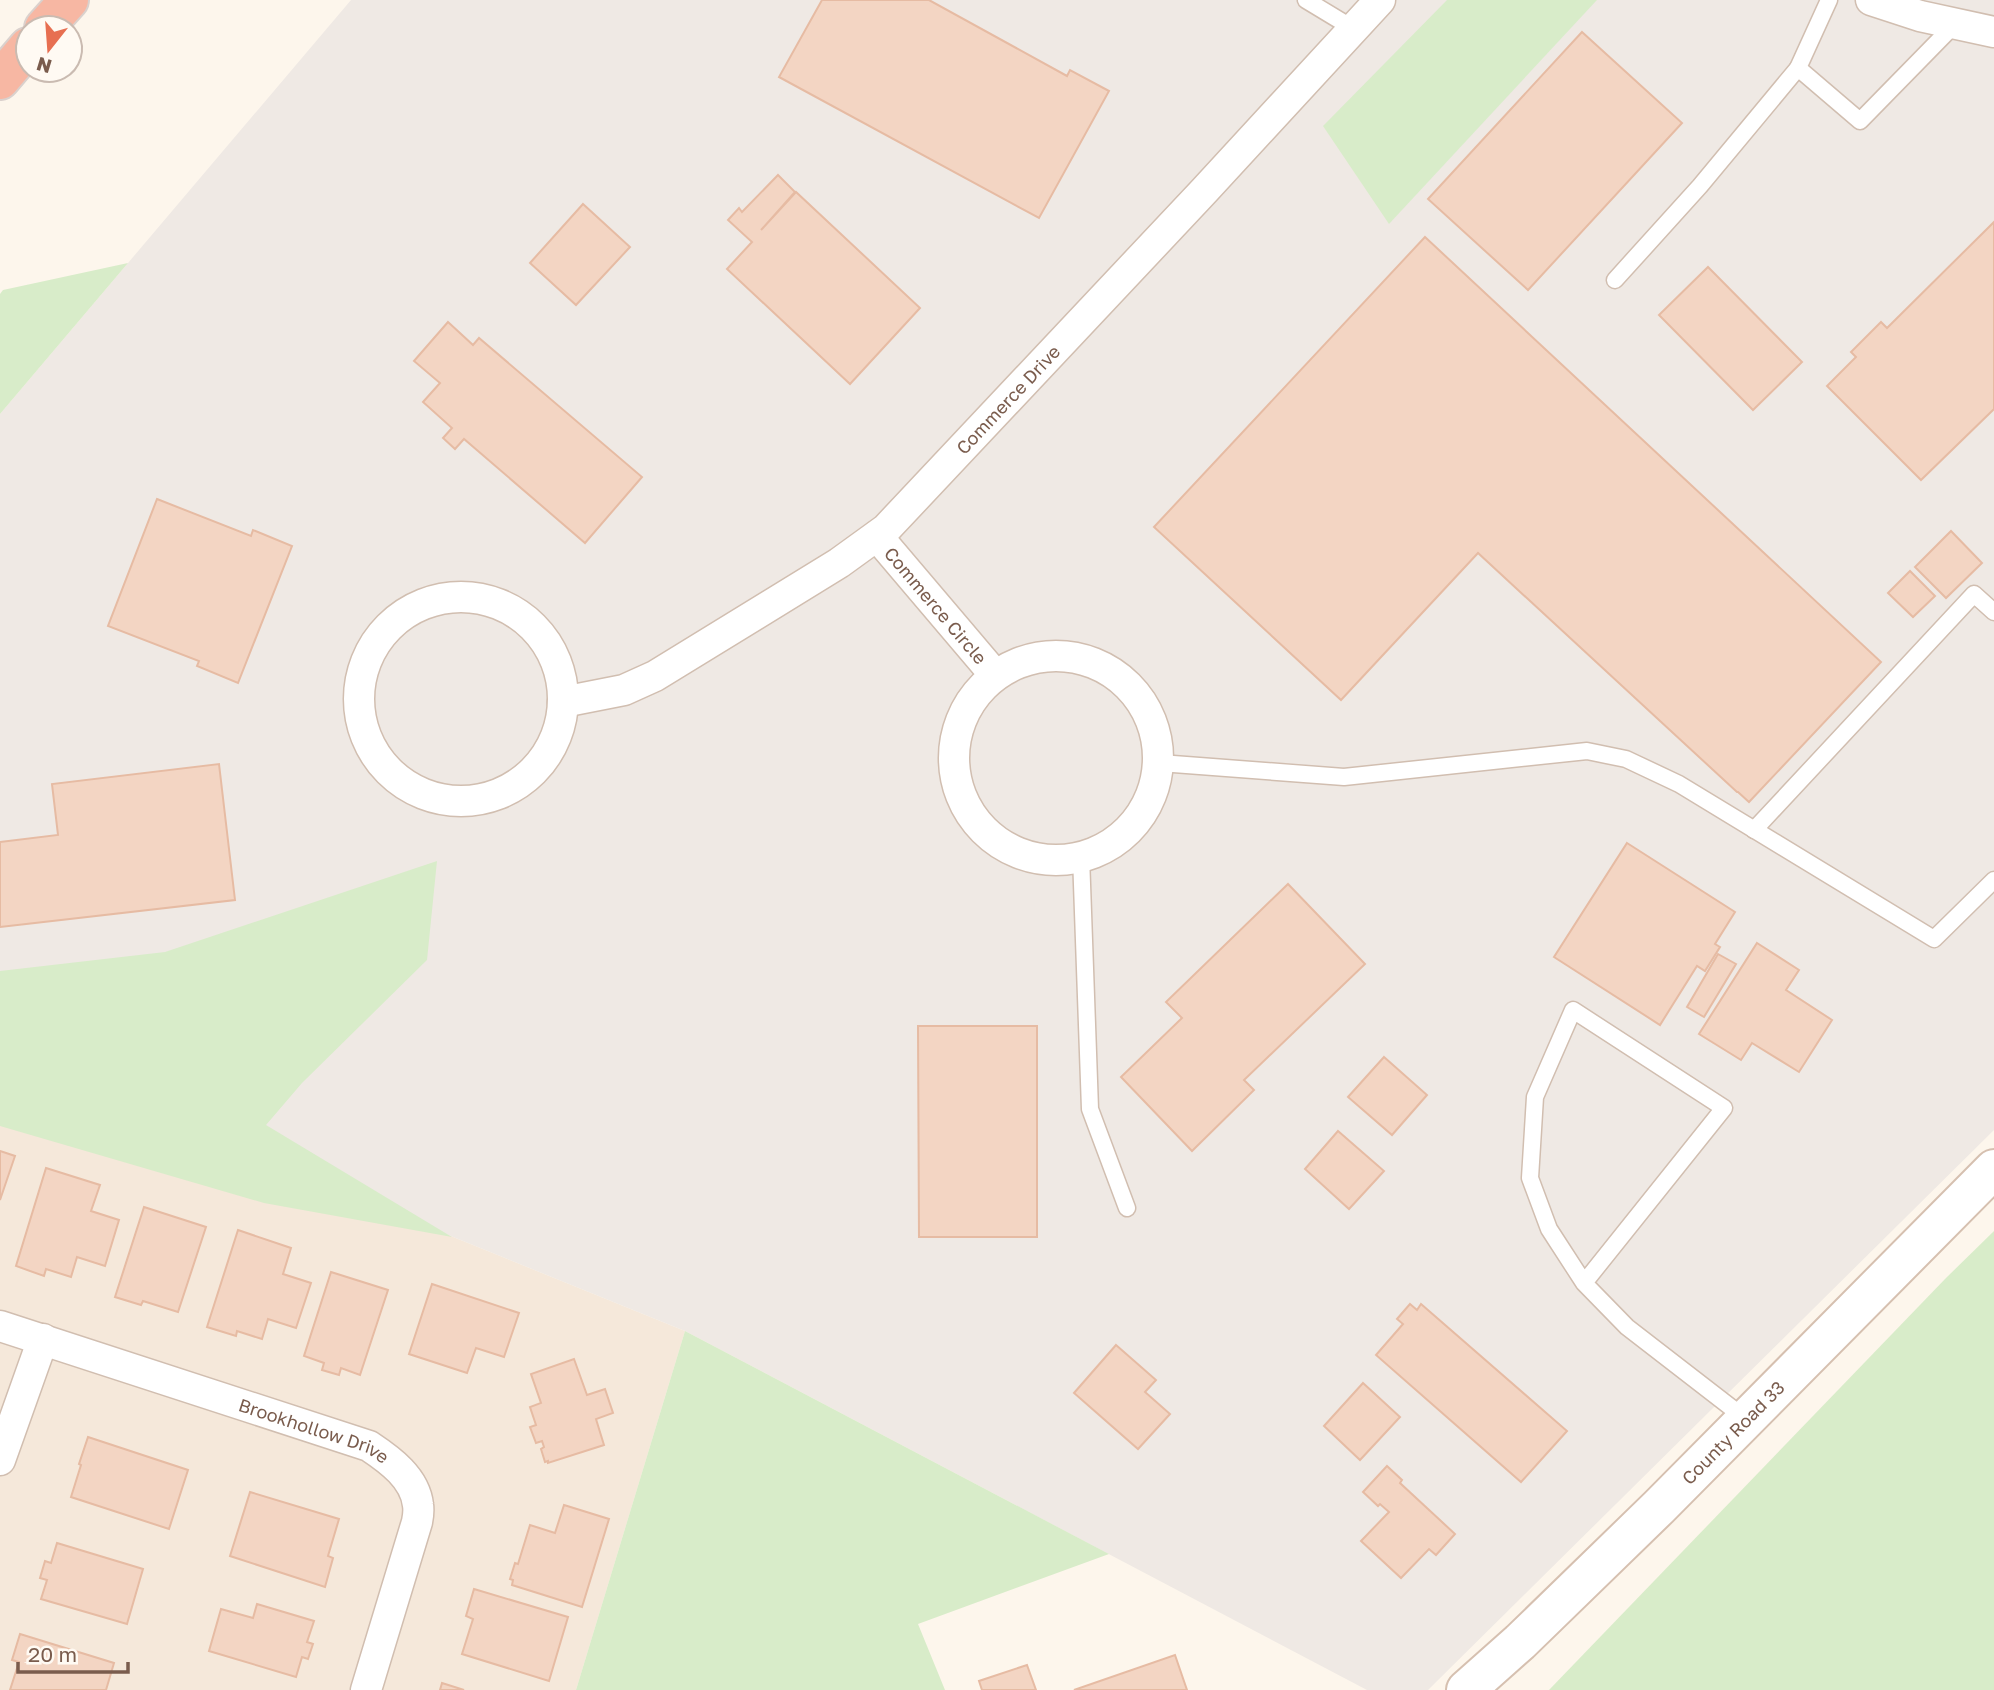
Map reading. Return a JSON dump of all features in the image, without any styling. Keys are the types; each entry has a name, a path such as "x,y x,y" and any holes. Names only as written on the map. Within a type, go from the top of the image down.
{"highway":[{"path":"56,14 69,0"},
{"path":"0,80 14,64"}],"street":[{"name":"Commerce Drive","path":"563,702 624,690 655,676 877,537 1195,201 1380,0"},
{"path":"1871,0 1907,5 1955,24 1994,32"},
{"name":"Commerce Circle","path":"877,537 995,675"},
{"path":"468,598 494,603 517,614 537,631 551,652 561,676 563,702 559,729 548,754 530,775 508,790 481,799 454,801 426,795 402,782 382,763 367,740 360,713 360,686 366,661 372,650 397,620 418,606 443,599 468,598"},
{"path":"1049,656 1077,659 1100,667 1122,681 1139,699 1150,718 1160,763 1155,787 1132,827 1112,844 1065,860 1040,858 996,840 975,820 962,799 956,777 955,757 965,712 978,690 995,675 1024,661 1049,656"},
{"name":"County Road 33","path":"1466,1690 1530,1633 1994,1169"},
{"name":"Brookhollow Drive","path":"0,1326 369,1446 390,1459 414,1489 418,1505 417,1522 366,1690"},
{"path":"0,1460 43,1339"}],"lane":[{"path":"1306,0 1354,29"},
{"path":"1615,280 1700,186 1798,68 1829,0"},
{"path":"1798,68 1860,121 1955,24"},
{"path":"1754,830 1974,594 1994,612"},
{"path":"1160,763 1345,777 1587,751 1626,759 1679,785 1934,939 1994,880"},
{"path":"1082,856 1090,1109 1127,1208"},
{"path":"1584,1283 1724,1108 1573,1010 1535,1097 1530,1178 1549,1229 1584,1283 1626,1327 1746,1419"}],"shaded area":[{"path":"351,0 1994,0 1994,1130 1428,1690 1367,1690 685,1331 110,1098 0,1077 0,414"},
{"path":"0,1077 110,1098 685,1331 576,1690 0,1690"}],"green space":[{"path":"1447,0 1597,0 1389,224 1323,126"},
{"path":"128,263 0,414 0,294 3,290"},
{"path":"437,861 427,960 302,1083 266,1125 452,1237 264,1203 0,1126 0,971 165,952"},
{"path":"1994,1231 1994,1690 1549,1690 1946,1278"},
{"path":"685,1331 1109,1554 918,1624 945,1690 576,1690"}],"building":[{"path":"822,0 929,0 1067,76 1070,70 1109,91 1039,218 779,77"},
{"path":"1582,32 1682,123 1528,290 1428,199"},
{"path":"778,175 795,192 761,230 796,192 920,308 850,384 727,269 752,242 728,220 739,208 742,212"},
{"path":"583,204 630,247 576,305 530,263"},
{"path":"1994,222 1994,409 1921,480 1827,386 1856,357 1851,352 1881,322 1887,328"},
{"path":"1425,237 1881,662 1749,802 1478,553 1341,700 1154,527"},
{"path":"1708,267 1802,362 1753,410 1659,315"},
{"path":"448,322 473,345 479,338 642,477 585,543 464,439 455,449 443,438 452,428 423,402 440,383 414,361"},
{"path":"157,499 251,536 253,530 292,546 238,683 197,666 199,661 108,626"},
{"path":"1951,531 1982,563 1946,598 1915,567"},
{"path":"1910,571 1935,596 1913,617 1888,593"},
{"path":"219,764 235,900 0,927 0,842 58,835 52,784"},
{"path":"1627,843 1735,912 1715,944 1720,947 1705,971 1697,966 1660,1025 1554,957"},
{"path":"1288,884 1365,964 1244,1080 1254,1090 1192,1151 1121,1077 1182,1018 1166,1002"},
{"path":"1757,943 1799,970 1786,990 1832,1020 1799,1072 1752,1043 1741,1060 1699,1034"},
{"path":"1718,954 1736,964 1704,1017 1687,1007"},
{"path":"918,1026 1037,1026 1037,1237 919,1237"},
{"path":"1384,1057 1427,1095 1392,1135 1348,1097"},
{"path":"1338,1131 1384,1171 1349,1209 1305,1169"},
{"path":"0,1151 15,1156 0,1200"},
{"path":"46,1168 100,1185 91,1211 119,1220 105,1266 77,1257 71,1277 46,1269 44,1276 16,1266"},
{"path":"144,1207 206,1227 178,1312 143,1301 141,1305 115,1297"},
{"path":"238,1230 291,1248 283,1274 311,1283 296,1328 268,1319 262,1339 237,1331 236,1336 207,1327"},
{"path":"331,1272 388,1290 360,1375 341,1368 339,1375 322,1370 324,1363 304,1356"},
{"path":"432,1284 519,1313 504,1357 476,1348 467,1373 409,1354"},
{"path":"1410,1304 1417,1310 1421,1304 1567,1431 1521,1482 1376,1355 1403,1324 1397,1319"},
{"path":"1116,1345 1156,1380 1145,1392 1170,1414 1138,1449 1074,1393"},
{"path":"574,1359 587,1395 605,1389 613,1413 596,1419 604,1445 548,1463 545,1462 541,1449 544,1447 542,1441 536,1443 530,1427 536,1425 530,1407 541,1403 531,1374"},
{"path":"1363,1383 1400,1417 1360,1460 1324,1426"},
{"path":"88,1437 188,1470 169,1529 71,1497"},
{"path":"1387,1466 1402,1480 1400,1483 1455,1534 1436,1555 1429,1549 1401,1578 1361,1541 1389,1512 1363,1492"},
{"path":"250,1492 339,1519 328,1556 333,1558 325,1587 230,1556"},
{"path":"564,1505 609,1519 582,1607 512,1585 513,1580 510,1579 515,1563 518,1564 530,1525 555,1533"},
{"path":"57,1543 143,1569 127,1624 41,1599 47,1580 40,1578 45,1561 51,1563"},
{"path":"474,1589 568,1617 549,1681 462,1654 473,1619 466,1616"},
{"path":"257,1604 314,1621 307,1642 313,1644 308,1659 302,1657 296,1677 209,1651 221,1609 253,1618"},
{"path":"20,1634 114,1663 106,1690 10,1690 19,1662 12,1660"},
{"path":"1175,1655 1187,1690 1074,1690"},
{"path":"1027,1665 1036,1690 982,1690 979,1681"},
{"path":"442,1683 464,1690 440,1690"}]}
